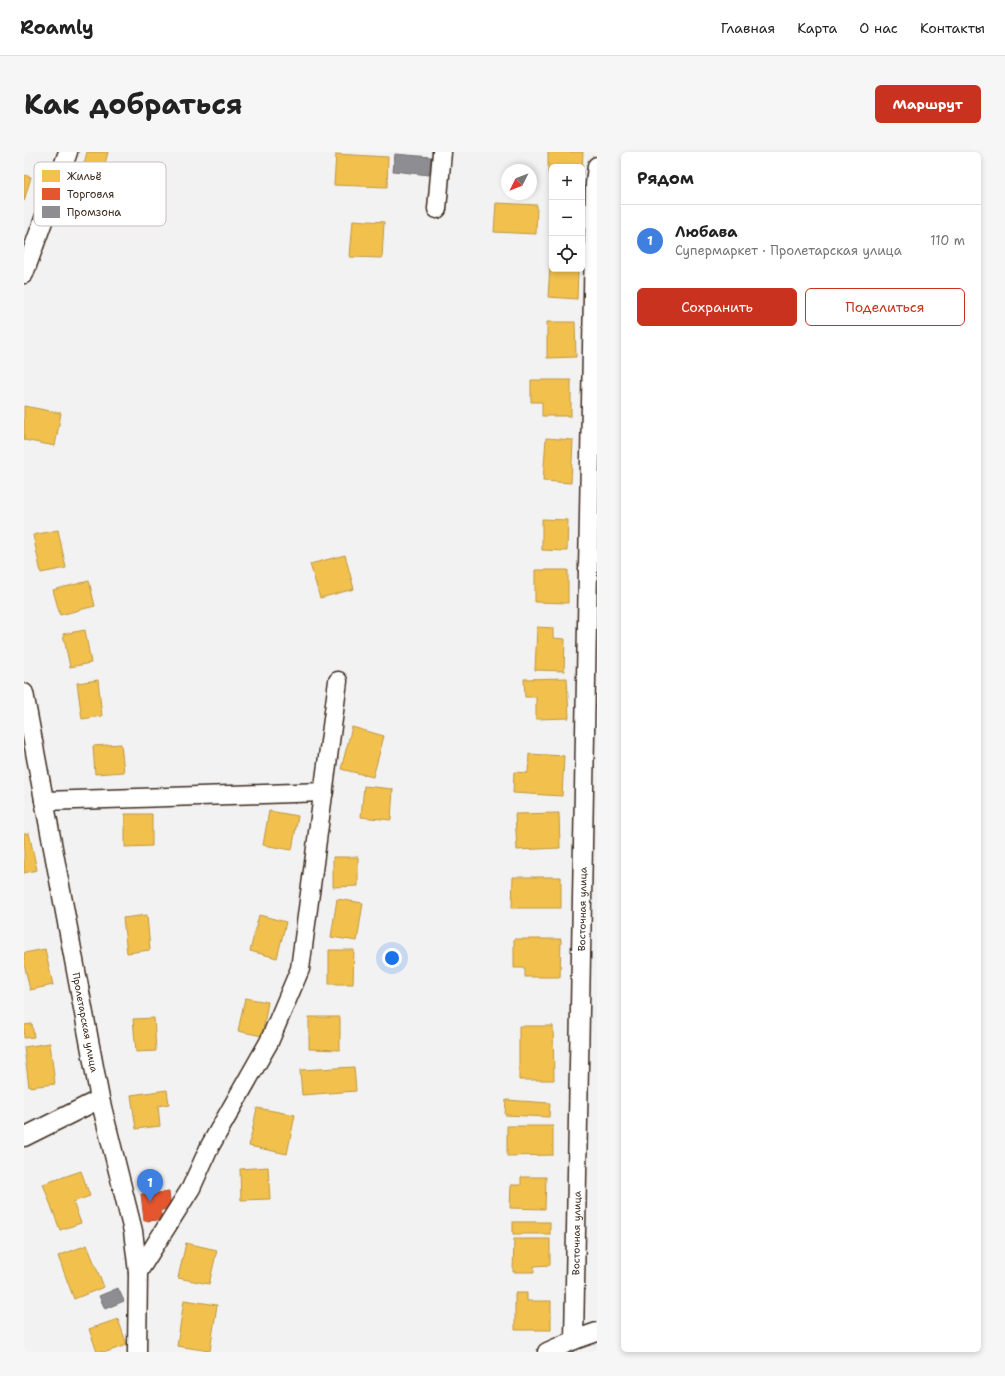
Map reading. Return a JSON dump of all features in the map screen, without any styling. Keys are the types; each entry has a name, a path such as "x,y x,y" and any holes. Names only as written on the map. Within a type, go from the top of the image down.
{"street":[{"path":"64,162 68,152"},
{"path":"437,209 442,152"},
{"name":"Восточная улица","path":"574,1340 595,192 597,166"},
{"path":"24,274 41,226"},
{"path":"138,1272 191,1188 210,1146 269,1042 300,969 338,681"},
{"name":"Пролетарская улица","path":"24,693 100,1099 133,1231 138,1272 137,1352"},
{"path":"44,801 324,792"},
{"path":"24,1137 100,1099"},
{"path":"547,1352 597,1332"}],"building: Жильё":[{"path":"87,152 108,152 106,162 84,162"},
{"path":"548,152 583,152 582,164 549,164 548,173"},
{"path":"336,154 388,157 387,187 334,185"},
{"path":"24,175 31,177 24,201"},
{"path":"496,203 537,205 536,234 494,232"},
{"path":"353,220 384,222 382,258 350,257"},
{"path":"550,272 578,272 577,299 548,297"},
{"path":"547,322 575,322 576,357 547,358"},
{"path":"531,380 571,380 571,416 542,416 542,402 531,402"},
{"path":"24,406 61,413 55,446 24,440"},
{"path":"546,438 573,440 571,483 543,481"},
{"path":"542,519 568,520 567,551 542,550"},
{"path":"58,530 66,568 41,573 33,535"},
{"path":"345,555 354,589 320,598 310,564"},
{"path":"535,570 568,570 568,603 535,602"},
{"path":"89,581 95,606 60,615 53,590"},
{"path":"537,627 553,628 553,638 565,639 564,671 535,670"},
{"path":"85,630 91,663 70,667 63,634"},
{"path":"567,678 569,718 536,719 536,697 525,697 524,679"},
{"path":"98,680 102,716 82,719 77,683"},
{"path":"352,727 384,736 373,777 341,769"},
{"path":"121,744 124,772 95,774 93,746"},
{"path":"529,754 564,756 562,796 513,793 514,772 528,773"},
{"path":"364,786 393,789 391,820 361,817"},
{"path":"269,811 298,816 292,850 263,845"},
{"path":"559,813 560,848 517,850 515,814"},
{"path":"125,814 152,814 152,846 125,847"},
{"path":"29,833 37,870 24,873 24,834"},
{"path":"333,857 358,857 358,886 333,887"},
{"path":"513,877 561,877 561,908 512,908"},
{"path":"337,899 363,903 357,941 331,937"},
{"path":"147,915 150,950 127,953 123,918"},
{"path":"259,915 286,922 277,958 250,951"},
{"path":"514,939 561,939 560,977 525,977 525,968 514,968"},
{"path":"45,949 53,985 30,990 24,963 24,953"},
{"path":"329,950 354,950 353,984 329,984"},
{"path":"245,998 268,1002 262,1036 238,1031"},
{"path":"309,1017 340,1017 340,1050 309,1049"},
{"path":"154,1018 156,1051 136,1052 133,1019"},
{"path":"32,1024 34,1037 24,1038 24,1025"},
{"path":"519,1026 553,1026 554,1080 519,1080"},
{"path":"50,1043 55,1084 29,1087 24,1047"},
{"path":"354,1067 356,1091 302,1095 300,1070"},
{"path":"167,1090 169,1104 158,1106 160,1126 136,1129 131,1095"},
{"path":"506,1100 550,1103 549,1117 505,1115"},
{"path":"257,1108 295,1115 287,1154 249,1146"},
{"path":"507,1126 553,1126 553,1155 507,1156"},
{"path":"268,1167 270,1199 241,1200 240,1169"},
{"path":"81,1171 90,1196 73,1202 81,1223 60,1230 43,1184"},
{"path":"521,1177 546,1177 545,1209 510,1208 511,1185 521,1185"},
{"path":"513,1222 550,1222 550,1234 513,1234"},
{"path":"514,1239 550,1239 550,1265 534,1266 534,1272 513,1272"},
{"path":"186,1243 217,1250 209,1284 178,1278"},
{"path":"87,1245 104,1287 74,1299 58,1256"},
{"path":"515,1293 527,1293 527,1301 551,1301 551,1330 515,1330"},
{"path":"184,1300 217,1305 210,1351 177,1346"},
{"path":"118,1319 127,1345 106,1352 97,1352 89,1329"}],"building: Торговля":[{"path":"169,1192 171,1209 161,1210 161,1220 144,1221 141,1194"}],"building: Промзона":[{"path":"395,154 431,157 429,175 393,171"},
{"path":"118,1288 124,1301 105,1309 99,1296"}],"place":[{"name":"Любава","path":"150,1202"}]}
